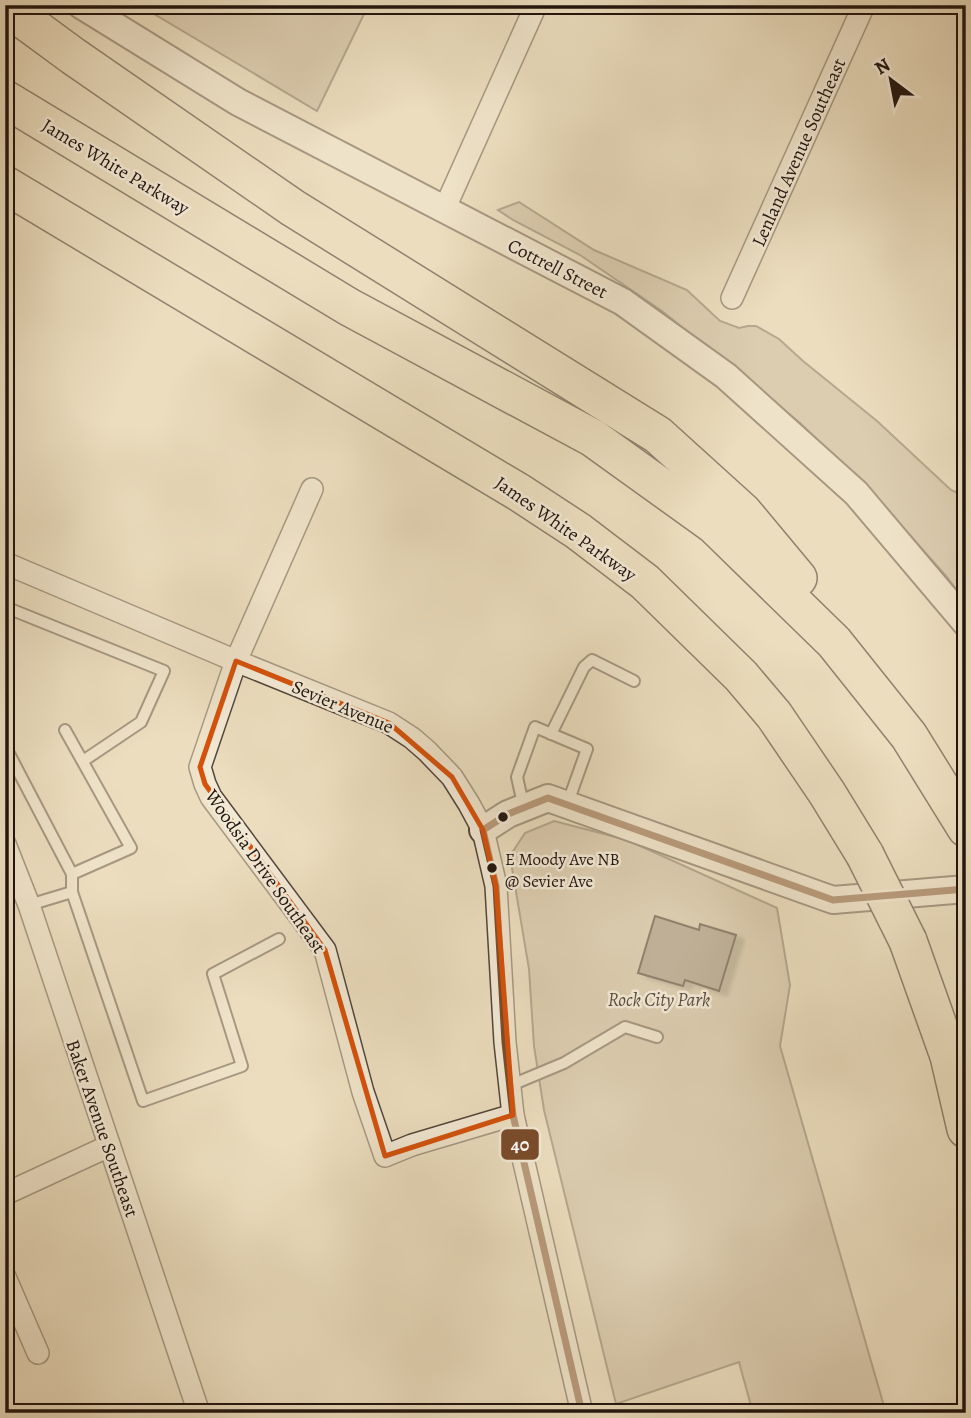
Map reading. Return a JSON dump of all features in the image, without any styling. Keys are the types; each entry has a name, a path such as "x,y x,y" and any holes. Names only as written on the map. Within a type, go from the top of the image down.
{"highway":[{"path":"5,6 293,208 658,435 743,513 832,618 909,736"},
{"name":"James White Parkway","path":"5,99 349,307 593,438 714,525 834,642 909,736 966,828"},
{"name":"James White Parkway","path":"5,185 520,493 578,531 645,582 741,676 774,715 865,855 908,942 949,1056 966,1129"},
{"path":"5,194 49,212"}],"street":[{"name":"Cottrell Street","path":"81,5 238,102 623,302 726,376 856,493 966,623"},
{"path":"444,210 536,5"},
{"name":"Lenland Avenue Southeast","path":"732,298 864,5"},
{"path":"236,661 312,489"},
{"name":"Sevier Avenue","path":"5,563 389,723 412,738 452,777 483,830 496,886 513,1115 582,1413"},
{"name":"Woodsia Drive Southeast","path":"236,661 200,767 205,784 211,797 325,950 363,1092 384,1156 513,1115"},
{"path":"483,830 508,814 548,798 833,900 966,889"},
{"name":"Baker Avenue Southeast","path":"5,844 29,905 199,1413"},
{"path":"5,1194 108,1146"},
{"path":"5,1277 38,1353"}],"lane":[{"path":"5,607 164,671 141,722 83,761"},
{"path":"551,734 584,667 592,660 634,681"},
{"path":"524,808 517,777 535,727 587,749 567,805"},
{"path":"65,730 131,848 72,874"},
{"path":"5,746 72,874 72,892 143,1101 242,1066 213,974 279,939"},
{"path":"29,905 72,892"},
{"path":"509,1086 564,1063 625,1027 657,1037"}],"highlighted area":[{"path":"236,661 389,723 452,777 483,830 496,886 513,1115 385,1156 325,950 205,784 200,767"}],"green space":[{"path":"139,5 354,5 366,10 317,111"},
{"path":"519,202 594,250 687,290 720,321 739,328 756,326 779,339 877,421 951,490 960,494 966,490 966,602 876,497 799,422 662,311 580,255 498,210"},
{"name":"Rock City Park","path":"554,821 627,840 777,908 790,985 780,1046 886,1413 753,1413 739,1362 616,1404 544,1110 534,1046 529,969 510,856 525,833"}],"building":[{"path":"655,916 699,930 700,924 736,935 719,991 685,980 683,986 638,973"}],"transit line":[{"name":"40","path":"582,1413 513,1115 505,1042 496,886 483,830 508,814 548,798 833,900 966,889"}],"place":[{"name":"E Moody Ave NB @ Sevier Ave","path":"492,868"}]}
